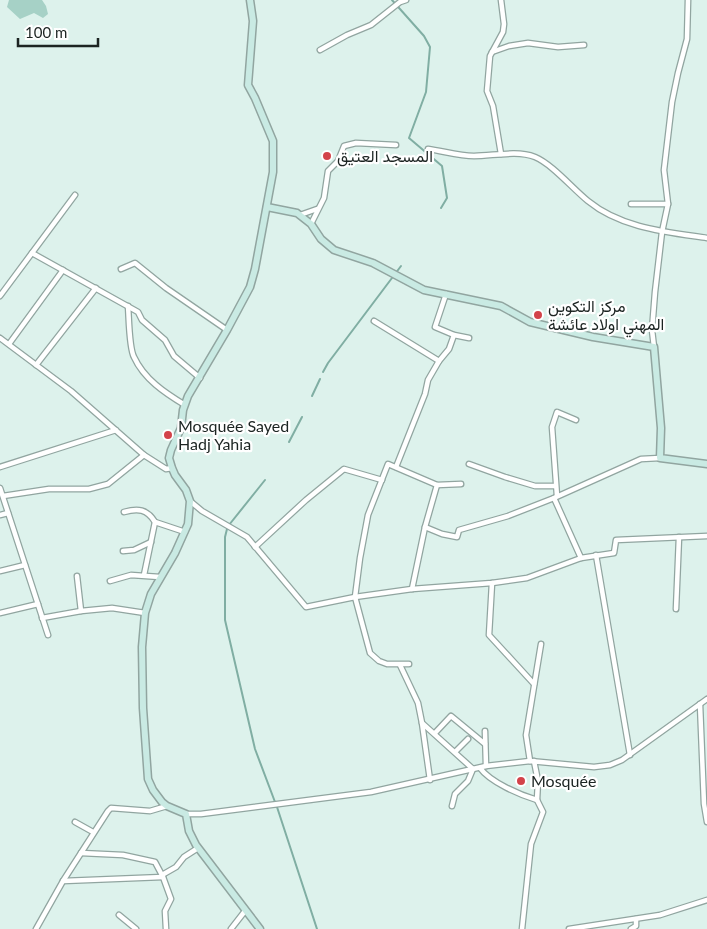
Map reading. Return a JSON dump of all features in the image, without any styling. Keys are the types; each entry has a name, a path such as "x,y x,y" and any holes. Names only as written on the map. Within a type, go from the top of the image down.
{"street":[{"path":"250,0 253,21 248,85 272,141 274,150 273,172 250,287 185,405 181,428 169,458 175,475 186,490 190,501 188,524 185,532 151,594 145,613 142,647 143,708 148,779 153,790 167,806 186,814 201,814 361,793 430,780 486,766 532,761 581,767 602,767 622,760 707,700"},
{"path":"320,50 371,24 400,2 406,0"},
{"path":"501,0 503,32 490,56 487,92 493,106 501,154"},
{"path":"660,458 661,428 652,330 662,232 668,204 664,170 672,102 687,39 688,0"},
{"path":"492,52 509,46 528,43 558,48 584,45"},
{"path":"310,224 324,198 328,171 338,161 344,146 356,143 396,145"},
{"path":"428,149 472,156 501,154 534,157 546,164 589,202 604,212 662,232 707,238"},
{"path":"0,296 75,195"},
{"path":"631,204 668,204"},
{"path":"267,207 300,215 310,224 320,239 334,250 373,263 424,290 501,306 530,322 594,337 654,347"},
{"path":"300,215 318,209"},
{"path":"32,253 138,312 142,320 165,340 174,356 200,378"},
{"path":"121,269 135,263 166,288 228,330"},
{"path":"9,344 63,270"},
{"path":"36,365 96,288"},
{"path":"446,294 435,327 454,335 469,338"},
{"path":"128,306 133,356 147,376 165,392 185,405"},
{"path":"374,321 439,361"},
{"path":"396,467 426,394 428,380 439,361 449,349 454,335"},
{"path":"0,338 71,391 144,455 166,469 172,468"},
{"path":"576,420 557,412 552,427 555,497 581,558"},
{"path":"0,466 116,430"},
{"path":"3,496 49,489 89,489 108,484 144,455"},
{"path":"425,527 442,534 457,537 459,530 508,516 641,459 660,458 707,464"},
{"path":"410,664 387,664 379,661 370,653 355,597 368,515 388,464 437,484 461,484"},
{"path":"469,464 536,486 555,486"},
{"path":"255,547 306,500 344,469 382,480"},
{"path":"412,589 425,527 437,484"},
{"path":"0,488 48,635"},
{"path":"190,501 215,519 247,537 306,607 355,597 412,589 492,583 527,578 581,558 614,553 616,540 707,536"},
{"path":"124,512 136,508 151,515 155,522 144,575"},
{"path":"0,515 8,513"},
{"path":"155,522 185,532"},
{"path":"676,609 679,537"},
{"path":"123,551 134,550 151,542"},
{"path":"596,555 630,754"},
{"path":"0,571 25,565"},
{"path":"110,581 131,575 160,577"},
{"path":"77,576 81,611"},
{"path":"492,583 489,635 534,684"},
{"path":"0,613 38,604"},
{"path":"42,618 112,608 145,613"},
{"path":"522,929 531,844 542,812 537,800 538,781 526,735 541,644"},
{"path":"400,665 418,703 430,780"},
{"path":"700,704 705,761 704,804 707,822"},
{"path":"435,733 451,716 485,744"},
{"path":"422,723 473,769"},
{"path":"485,730 486,766"},
{"path":"455,752 468,739"},
{"path":"480,768 485,774 523,795 537,800"},
{"path":"452,806 455,794 468,781 473,769"},
{"path":"36,929 93,832 111,808 150,811 167,806"},
{"path":"186,814 189,831 198,848 260,929"},
{"path":"74,822 93,832"},
{"path":"64,881 162,876 198,848"},
{"path":"82,853 123,855 153,861 162,876 171,899 165,911 166,929"},
{"path":"569,929 660,915 707,900"},
{"path":"233,928 245,911"},
{"path":"119,915 136,929"},
{"path":"631,929 636,926 636,919"}],"green space":[{"path":"9,0 42,0 48,14 43,18 34,13 20,19 7,7"}],"waterway":[{"path":"392,0 424,36 430,47 426,92 409,138 442,166 447,198 441,208"},
{"path":"323,372 401,266"},
{"path":"312,396 320,379"},
{"path":"289,442 302,417"},
{"path":"229,525 265,480"},
{"path":"227,529 225,537 225,620 255,749 275,802"},
{"path":"277,807 317,929"}],"place":[{"name":"المسجد العتيق","path":"327,156"},
{"name":"مركز التكوين المهني اولاد عائشة","path":"538,315"},
{"name":"Mosquée Sayed Hadj Yahia","path":"168,435"},
{"name":"Mosquée","path":"521,781"}]}
